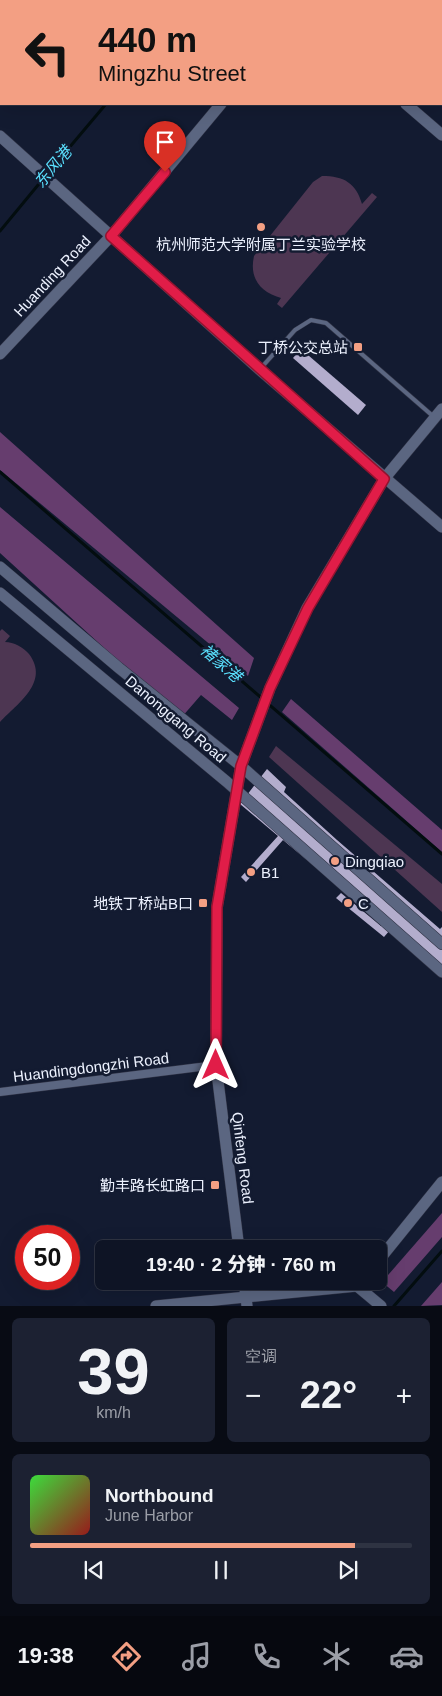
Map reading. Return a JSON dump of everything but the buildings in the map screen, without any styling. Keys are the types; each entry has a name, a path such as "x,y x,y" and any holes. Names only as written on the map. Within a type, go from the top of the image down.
{"main road":[{"name":"Huanding Road","path":"0,354 111,236 220,105"},
{"path":"407,105 442,135"},
{"path":"0,136 260,370 384,479 442,527"},
{"name":"Qinfeng Road","path":"238,1240 216,1065 217,907 241,766 270,688 308,608 384,479 438,413"},
{"name":"Danonggang Road","path":"0,567 119,668 241,766 442,944"},
{"name":"Danonggang Road","path":"0,593 236,789 442,972"},
{"path":"387,1250 442,1182"},
{"path":"156,1306 246,1301 319,1290"},
{"path":"365,1290 381,1306"}],"street":[{"name":"Huandingdongzhi Road","path":"0,1092 216,1065"}],"lane":[{"path":"260,370 295,330 311,320 326,323 438,413"}],"shaded area":[{"path":"322,176 337,177 348,182 353,186 362,204 372,193 377,197 282,308 277,304 281,298 267,292 258,283 253,271 254,256 313,182"},
{"path":"0,432 254,658 248,676 0,470"},
{"path":"0,507 239,708 232,720 201,695 181,718 0,553"},
{"path":"2,629 10,636 5,642 18,645 29,654 35,664 36,674 34,683 23,700 0,722 0,631"},
{"path":"291,699 442,830 442,852 282,712"},
{"path":"276,746 442,884 442,912 269,757"},
{"path":"442,1213 442,1237 394,1292 387,1286 387,1276"},
{"path":"442,1282 442,1305 421,1306"}],"waterway":[{"name":"东风港","path":"47,174 105,105"},
{"name":"东风港","path":"0,231 43,179"},
{"name":"褚家港","path":"0,472 442,854"},
{"path":"394,1306 442,1251"}],"place":[{"name":"杭州师范大学附属丁兰实验学校","path":"261,227"},
{"name":"丁桥公交总站","path":"358,347"},
{"name":"Dingqiao","path":"335,861"},
{"name":"B1","path":"251,872"},
{"name":"地铁丁桥站B口","path":"203,903"},
{"name":"C","path":"348,903"},
{"name":"勤丰路长虹路口","path":"215,1185"}],"route":[{"path":"165,172 111,236 384,479 308,608 270,688 241,766 217,907 216,1065"}]}
